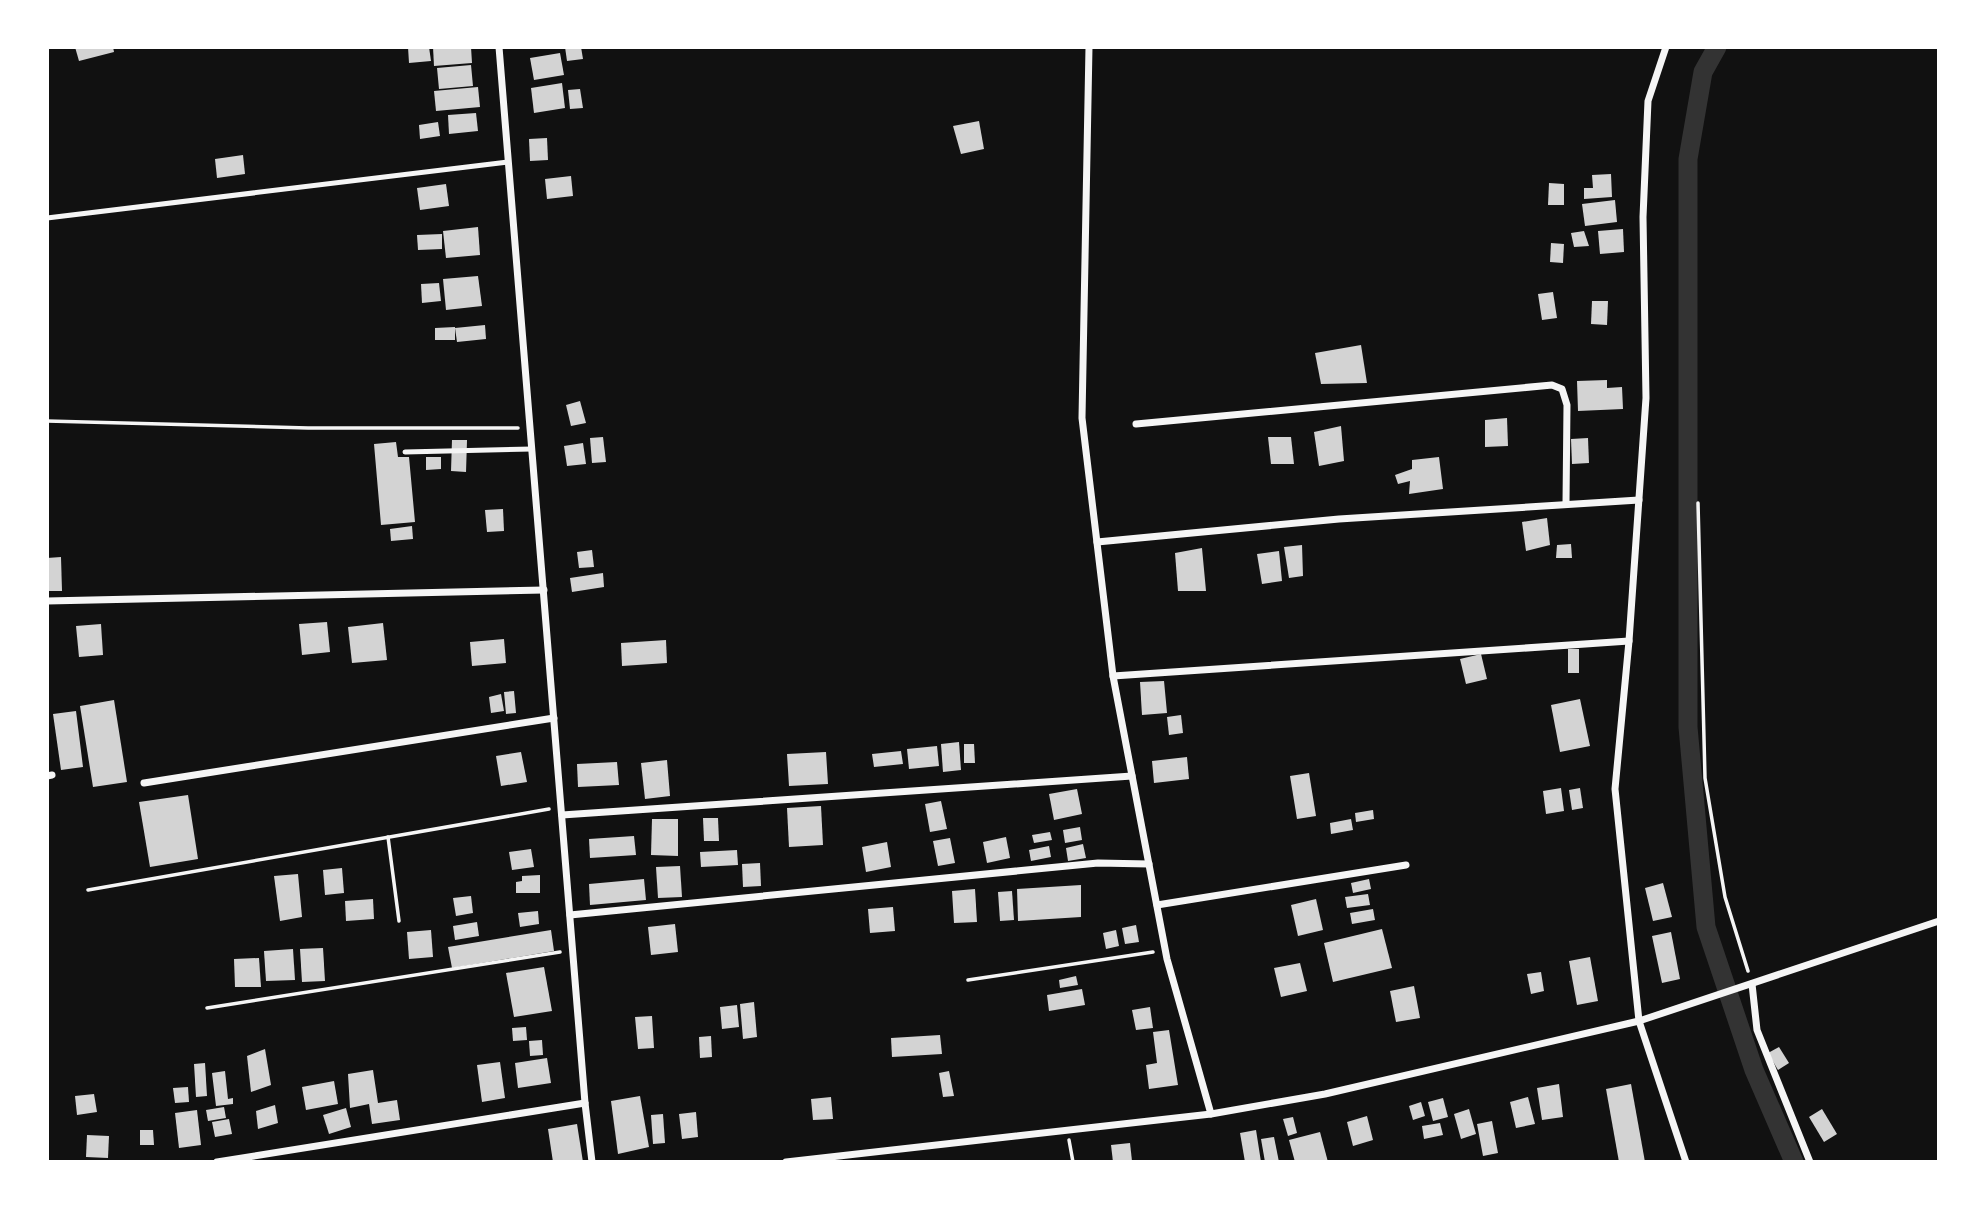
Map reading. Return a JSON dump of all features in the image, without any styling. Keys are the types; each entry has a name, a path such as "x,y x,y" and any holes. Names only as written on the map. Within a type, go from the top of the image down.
{"street":[{"path":"499,47 585,1103 593,1162"},
{"path":"1089,47 1082,418 1113,676 1165,950 1211,1114"},
{"path":"1666,47 1648,101 1643,217 1646,398 1629,641 1615,789 1639,1021 1686,1162"},
{"path":"1136,424 1552,385 1562,389 1567,405 1566,503"},
{"path":"1097,542 1339,519 1639,500"},
{"path":"47,601 544,590"},
{"path":"1113,676 1629,641"},
{"path":"144,783 554,718"},
{"path":"562,811 1132,776"},
{"path":"570,915 1098,863 1149,864"},
{"path":"1157,905 1406,865"},
{"path":"786,1162 1211,1114 1325,1094 1639,1021 1939,921"},
{"path":"1752,984 1757,1030 1810,1162"},
{"path":"218,1162 585,1103"}],"lane":[{"path":"47,218 508,162"},
{"path":"405,452 532,449"}],"path":[{"path":"47,421 308,428 531,428"},
{"path":"1698,503 1704,778 1725,897 1752,984"},
{"path":"88,890 388,837 562,811"},
{"path":"388,837 399,921"},
{"path":"206,1007 573,950"},
{"path":"968,980 1165,950"},
{"path":"1067,1130 1073,1162"}],"building":[{"path":"75,47 113,47 114,52 79,61"},
{"path":"408,47 429,47 431,61 409,63"},
{"path":"433,47 471,47 472,63 434,66"},
{"path":"565,47 581,47 583,59 567,61"},
{"path":"560,53 564,75 534,80 530,58"},
{"path":"471,65 473,86 439,89 437,68"},
{"path":"562,83 565,108 534,113 531,88"},
{"path":"478,87 480,107 436,111 434,91"},
{"path":"580,89 583,108 570,109 568,90"},
{"path":"476,113 478,131 449,134 448,115"},
{"path":"979,121 984,149 961,154 953,126"},
{"path":"438,122 440,136 420,139 419,125"},
{"path":"547,138 548,160 530,161 529,139"},
{"path":"243,155 245,174 217,178 215,159"},
{"path":"1611,174 1612,197 1584,199 1584,188 1593,188 1592,175"},
{"path":"571,176 573,196 547,199 545,179"},
{"path":"1549,183 1564,184 1564,205 1548,205"},
{"path":"446,184 449,206 420,210 417,188"},
{"path":"1615,200 1617,222 1585,226 1582,204"},
{"path":"478,227 480,255 446,258 443,231"},
{"path":"1623,229 1624,252 1600,254 1598,231"},
{"path":"1584,231 1589,246 1574,247 1571,233"},
{"path":"442,234 442,249 418,250 417,235"},
{"path":"1551,243 1564,244 1563,263 1550,262"},
{"path":"478,276 482,306 446,310 443,279"},
{"path":"439,283 441,301 422,303 421,284"},
{"path":"1553,292 1557,318 1542,320 1538,294"},
{"path":"1592,301 1608,301 1607,325 1591,324"},
{"path":"485,325 486,339 457,342 455,328"},
{"path":"455,327 455,340 435,340 435,328"},
{"path":"1361,345 1367,383 1321,384 1315,353"},
{"path":"1607,380 1607,388 1622,387 1623,409 1578,411 1577,381"},
{"path":"580,401 586,423 571,426 566,405"},
{"path":"1507,418 1508,446 1485,447 1485,420"},
{"path":"1341,426 1344,461 1319,466 1314,432"},
{"path":"603,437 606,462 592,463 590,438"},
{"path":"1268,437 1291,437 1294,464 1271,464"},
{"path":"1588,438 1589,463 1572,464 1571,439"},
{"path":"452,440 467,440 466,472 451,471"},
{"path":"396,442 398,457 409,457 415,522 381,525 374,444"},
{"path":"583,443 586,464 567,466 564,446"},
{"path":"426,457 441,457 441,469 426,470"},
{"path":"1439,457 1443,489 1409,494 1410,481 1398,484 1395,475 1412,469 1412,460"},
{"path":"503,509 504,531 487,532 485,510"},
{"path":"1547,518 1550,545 1526,551 1522,522"},
{"path":"412,526 413,539 391,541 390,529"},
{"path":"1571,544 1572,558 1556,558 1557,545"},
{"path":"1302,545 1303,576 1289,578 1284,547"},
{"path":"1202,548 1206,591 1178,591 1175,553"},
{"path":"592,550 594,567 579,568 577,552"},
{"path":"1279,551 1282,581 1262,584 1257,554"},
{"path":"61,557 62,591 47,591 47,558"},
{"path":"603,573 604,587 572,592 570,578"},
{"path":"327,622 330,652 302,655 299,624"},
{"path":"383,623 387,660 352,663 348,627"},
{"path":"101,624 103,655 79,657 76,626"},
{"path":"504,639 506,663 472,666 470,642"},
{"path":"666,640 667,663 622,666 621,643"},
{"path":"1568,649 1579,649 1579,673 1568,673"},
{"path":"1481,654 1487,679 1466,684 1460,659"},
{"path":"1164,681 1167,713 1142,715 1140,682"},
{"path":"514,691 516,713 506,714 504,692"},
{"path":"501,694 504,711 491,713 489,697"},
{"path":"1580,699 1590,746 1560,752 1551,705"},
{"path":"114,700 127,782 93,787 80,706"},
{"path":"76,711 83,767 61,770 53,714"},
{"path":"1181,715 1183,733 1169,735 1167,717"},
{"path":"959,742 961,770 943,772 941,744"},
{"path":"964,744 974,744 975,763 964,763"},
{"path":"937,746 939,766 909,769 907,749"},
{"path":"901,751 903,764 874,767 872,754"},
{"path":"521,752 527,782 501,786 496,756"},
{"path":"826,752 828,784 789,786 787,754"},
{"path":"1187,757 1189,779 1154,783 1152,761"},
{"path":"667,760 670,796 645,799 641,763"},
{"path":"617,762 619,785 578,787 577,764"},
{"path":"1309,773 1316,816 1297,819 1290,776"},
{"path":"1561,788 1564,811 1546,814 1543,791"},
{"path":"1580,788 1583,808 1572,810 1569,790"},
{"path":"1077,789 1082,814 1054,820 1049,794"},
{"path":"188,795 198,859 150,867 139,802"},
{"path":"941,801 947,829 930,832 925,804"},
{"path":"821,806 823,845 789,847 787,808"},
{"path":"1373,810 1374,819 1356,822 1355,813"},
{"path":"703,818 718,818 719,841 704,841"},
{"path":"652,819 678,819 678,856 651,855"},
{"path":"1351,819 1353,830 1331,834 1330,823"},
{"path":"1080,827 1082,840 1065,843 1063,830"},
{"path":"1050,832 1052,840 1034,843 1032,835"},
{"path":"634,836 636,855 590,858 589,839"},
{"path":"1006,837 1010,858 987,863 983,842"},
{"path":"950,838 955,863 938,866 933,841"},
{"path":"887,842 891,867 866,872 862,847"},
{"path":"1083,844 1086,858 1068,861 1066,848"},
{"path":"1049,846 1051,857 1031,861 1029,850"},
{"path":"531,849 534,867 512,870 509,852"},
{"path":"737,850 738,865 701,867 700,852"},
{"path":"760,863 761,886 743,887 742,864"},
{"path":"680,866 682,897 658,898 656,867"},
{"path":"342,868 344,893 325,895 323,870"},
{"path":"298,874 302,917 280,921 274,876"},
{"path":"540,875 540,893 516,893 516,882 522,881 522,876"},
{"path":"644,879 646,900 590,905 589,884"},
{"path":"1369,879 1371,889 1353,893 1351,883"},
{"path":"1663,883 1672,917 1653,921 1645,888"},
{"path":"1081,885 1081,917 1018,921 1017,889"},
{"path":"975,889 977,922 954,923 952,891"},
{"path":"1012,891 1014,920 1000,921 998,892"},
{"path":"1368,894 1370,905 1347,908 1345,897"},
{"path":"471,896 473,913 456,916 453,898"},
{"path":"373,899 374,919 346,921 345,901"},
{"path":"1316,899 1323,930 1298,936 1291,905"},
{"path":"893,907 895,931 870,933 868,909"},
{"path":"1373,909 1375,920 1352,924 1350,913"},
{"path":"538,911 539,924 520,927 518,913"},
{"path":"477,922 479,936 455,940 453,926"},
{"path":"675,924 678,952 651,955 648,927"},
{"path":"1136,925 1139,942 1125,944 1122,928"},
{"path":"1382,929 1392,968 1333,982 1324,943"},
{"path":"431,930 433,957 409,959 407,932"},
{"path":"551,930 554,951 452,968 448,947"},
{"path":"1116,930 1119,946 1106,949 1103,933"},
{"path":"1671,932 1680,979 1662,983 1652,936"},
{"path":"323,948 325,981 302,982 300,949"},
{"path":"293,949 295,980 266,981 264,951"},
{"path":"1590,957 1598,1001 1577,1005 1569,961"},
{"path":"259,958 261,987 235,987 234,959"},
{"path":"1300,963 1307,991 1281,997 1274,968"},
{"path":"544,967 552,1011 514,1017 506,973"},
{"path":"1541,972 1544,991 1531,994 1527,974"},
{"path":"1076,976 1078,985 1060,988 1059,980"},
{"path":"1414,986 1420,1018 1396,1022 1390,991"},
{"path":"1082,989 1085,1005 1049,1011 1047,995"},
{"path":"754,1002 757,1037 743,1039 740,1004"},
{"path":"737,1005 739,1027 722,1029 720,1007"},
{"path":"1150,1007 1153,1028 1136,1030 1132,1010"},
{"path":"652,1016 654,1048 638,1049 635,1017"},
{"path":"526,1027 527,1040 513,1041 512,1028"},
{"path":"1169,1030 1178,1085 1149,1089 1146,1065 1157,1063 1153,1032"},
{"path":"940,1035 942,1054 892,1057 891,1038"},
{"path":"711,1036 712,1057 700,1058 699,1037"},
{"path":"542,1040 543,1055 530,1056 529,1041"},
{"path":"1779,1047 1789,1063 1778,1070 1768,1053"},
{"path":"265,1049 271,1085 251,1092 247,1056"},
{"path":"547,1058 551,1083 518,1088 515,1063"},
{"path":"500,1062 505,1098 482,1102 477,1065"},
{"path":"205,1063 207,1096 196,1097 194,1064"},
{"path":"373,1070 378,1103 397,1100 400,1120 372,1124 369,1104 350,1108 348,1074"},
{"path":"225,1071 228,1099 233,1098 233,1104 216,1106 212,1073"},
{"path":"949,1071 954,1096 943,1097 939,1073"},
{"path":"334,1081 338,1104 306,1110 302,1087"},
{"path":"1559,1084 1563,1117 1542,1120 1537,1088"},
{"path":"1631,1084 1645,1162 1619,1162 1606,1089"},
{"path":"188,1087 189,1102 175,1103 173,1088"},
{"path":"94,1094 97,1112 77,1115 75,1096"},
{"path":"640,1096 649,1147 618,1154 611,1101"},
{"path":"831,1097 833,1119 813,1120 811,1099"},
{"path":"1528,1097 1535,1124 1516,1128 1510,1102"},
{"path":"1443,1098 1448,1117 1433,1121 1428,1102"},
{"path":"1421,1102 1425,1116 1413,1120 1409,1106"},
{"path":"275,1105 278,1123 258,1129 256,1111"},
{"path":"224,1107 226,1118 208,1121 206,1110"},
{"path":"346,1108 351,1127 329,1134 323,1115"},
{"path":"1469,1109 1476,1134 1461,1139 1454,1114"},
{"path":"1822,1109 1837,1134 1824,1142 1809,1117"},
{"path":"197,1110 201,1145 179,1148 175,1113"},
{"path":"696,1112 698,1137 682,1139 679,1114"},
{"path":"663,1114 665,1143 653,1144 651,1115"},
{"path":"1367,1116 1373,1140 1353,1146 1347,1122"},
{"path":"1293,1117 1297,1133 1288,1136 1283,1119"},
{"path":"229,1119 232,1134 215,1137 212,1122"},
{"path":"1492,1121 1498,1153 1483,1156 1477,1124"},
{"path":"1440,1123 1443,1135 1424,1139 1422,1126"},
{"path":"577,1124 583,1162 553,1162 548,1129"},
{"path":"140,1130 153,1130 154,1145 140,1145"},
{"path":"1256,1130 1261,1162 1245,1162 1240,1133"},
{"path":"1320,1132 1328,1162 1295,1162 1289,1140"},
{"path":"87,1135 109,1136 108,1158 86,1157"},
{"path":"1274,1137 1279,1162 1265,1162 1261,1139"},
{"path":"1130,1143 1132,1161 1113,1162 1111,1145"}],"waterway":[{"path":"1717,47 1703,72 1688,159 1688,727 1706,927 1754,1070 1794,1162"}]}
